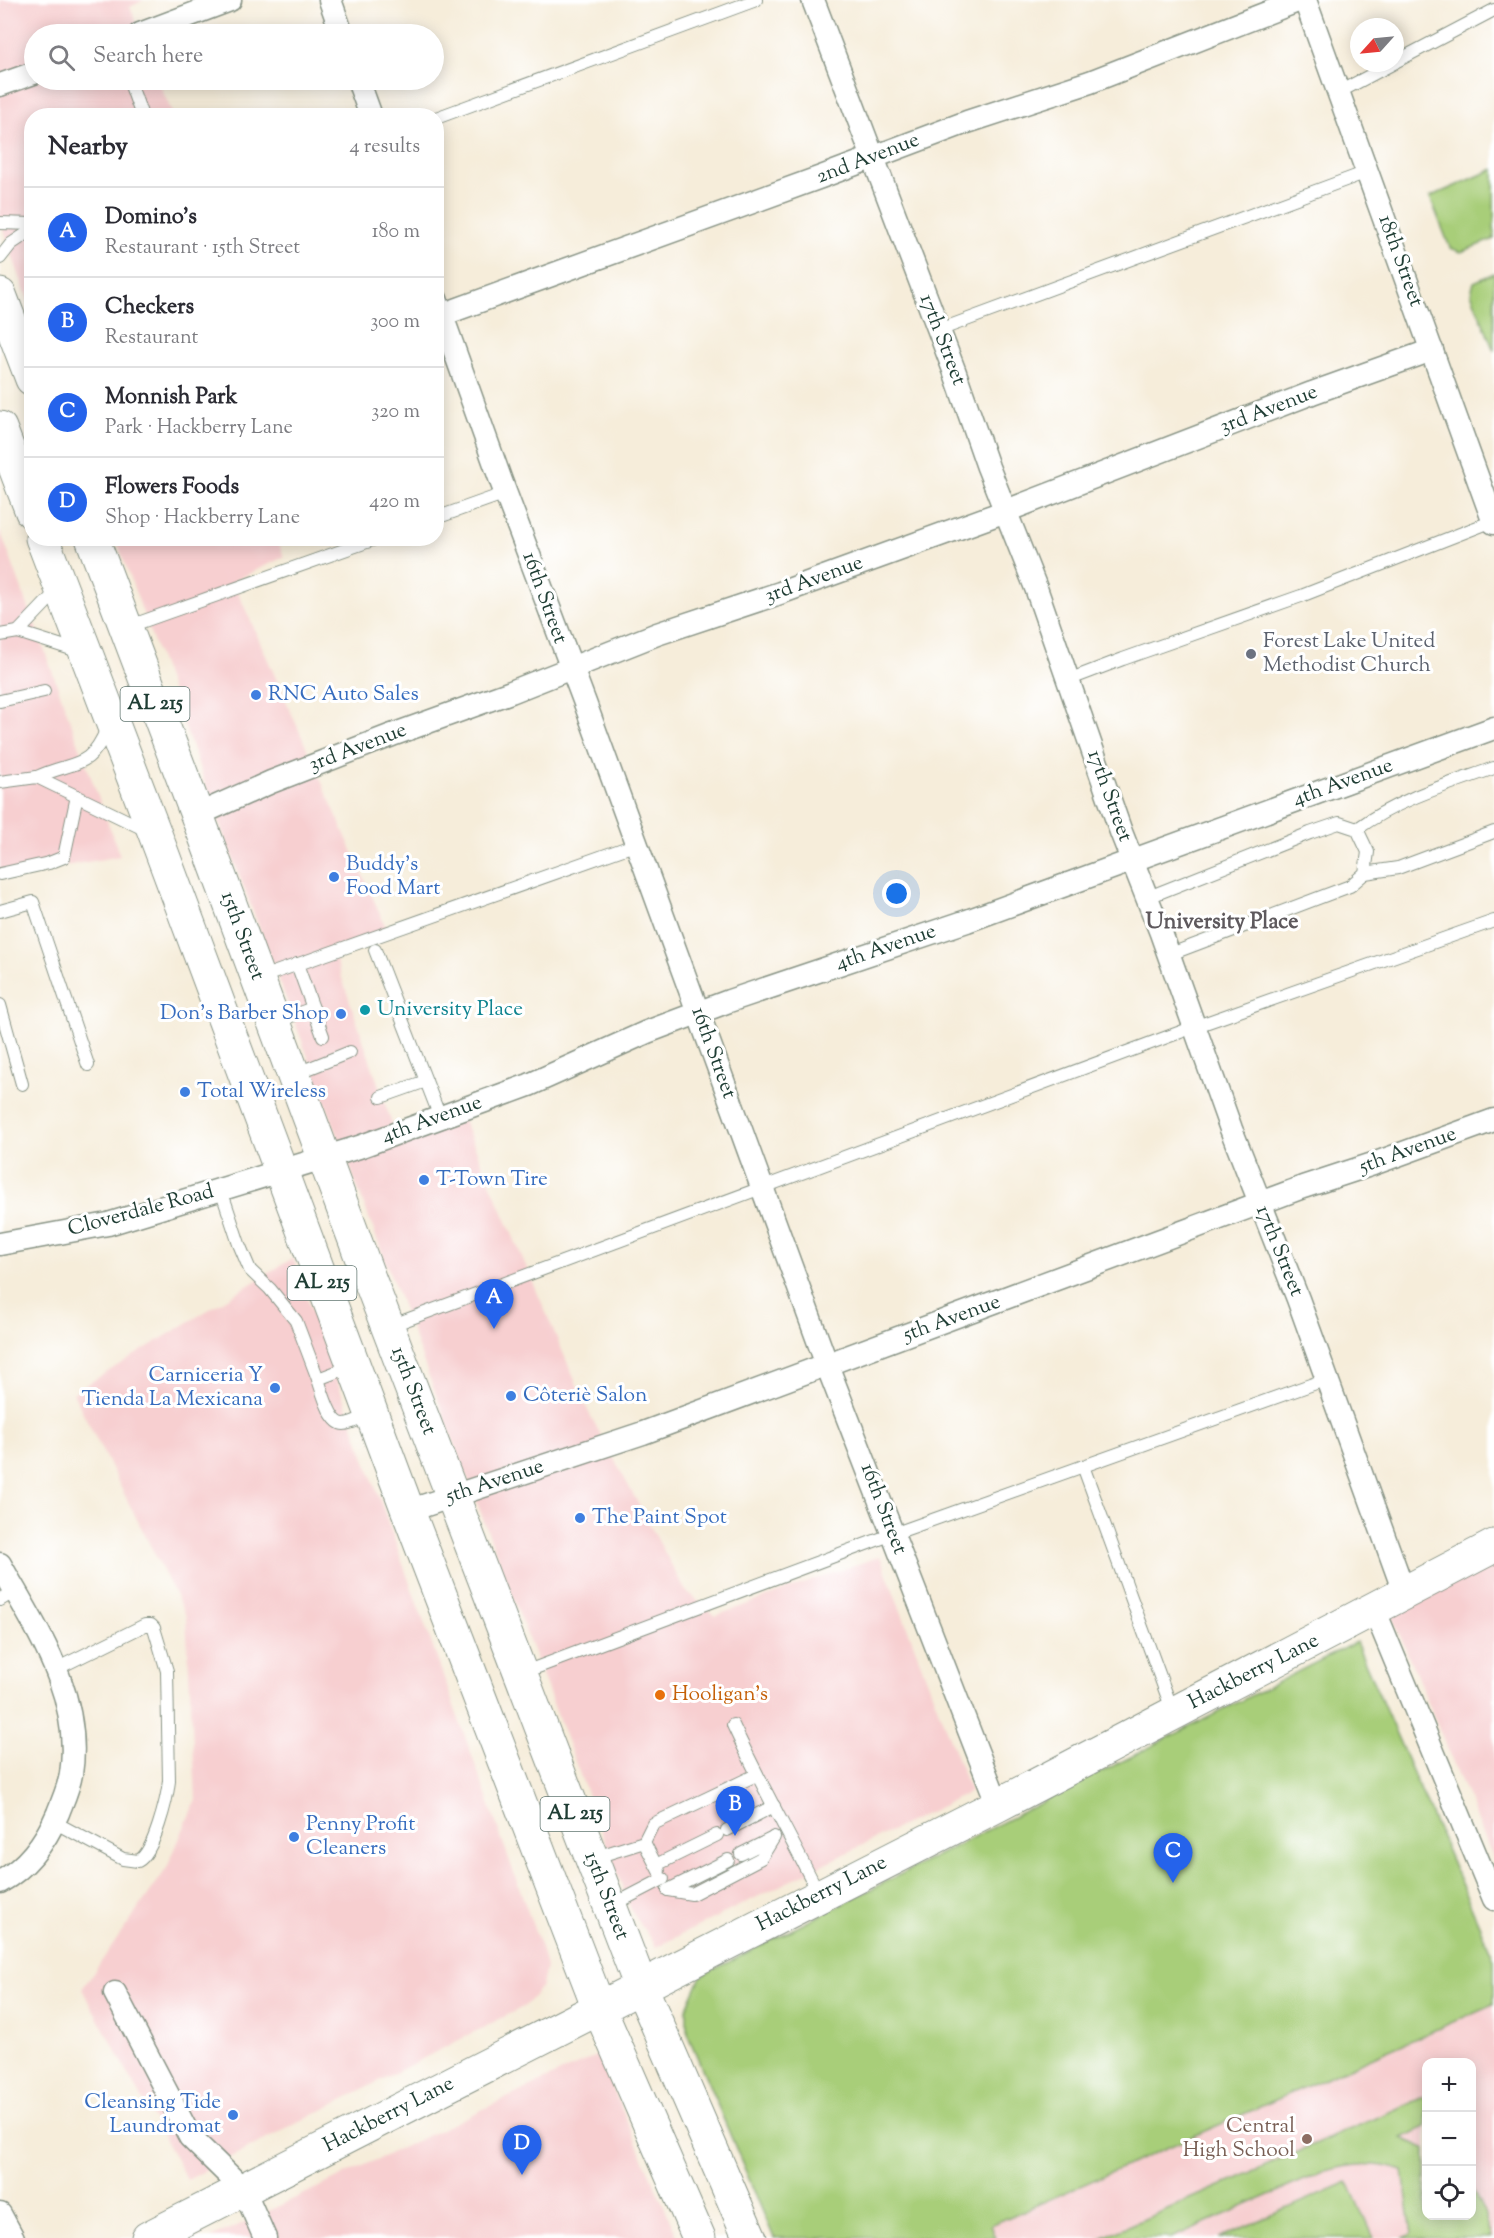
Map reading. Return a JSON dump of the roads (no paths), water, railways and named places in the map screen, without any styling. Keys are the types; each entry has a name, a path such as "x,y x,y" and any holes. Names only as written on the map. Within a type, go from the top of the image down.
{"main road":[{"path":"0,295 24,358"},
{"path":"0,428 24,491"},
{"name":"AL 215","path":"45,546 408,1511 599,2008 699,2238"},
{"name":"15th Street","path":"95,546 324,1158 641,1987 750,2238"},
{"name":"Hackberry Lane","path":"148,2238 820,1896 1494,1546"}],"street":[{"path":"166,24 230,0"},
{"path":"330,0 338,24"},
{"name":"17th Street","path":"813,0 1036,588 1132,861 1260,1204 1298,1299 1404,1592"},
{"name":"2nd Avenue","path":"444,308 874,157 967,122 1090,82 1300,0"},
{"name":"18th Street","path":"1305,0 1494,522"},
{"path":"0,85 24,77"},
{"path":"362,90 368,108"},
{"name":"16th Street","path":"444,326 637,844 827,1365 998,1804"},
{"name":"3rd Avenue","path":"197,815 271,782 511,692 657,634 780,593 1006,511 1312,393 1432,350"},
{"name":"4th Avenue","path":"280,1172 529,1085 647,1032 729,1001 967,921 1494,728"},
{"name":"5th Avenue","path":"408,1511 644,1433 1260,1204 1494,1120"},
{"name":"Cloverdale Road","path":"0,1244 108,1224 280,1172"},
{"path":"0,1564 8,1595 57,1669 67,1700 72,1752 71,1775 54,1822 43,1844 24,1864 0,1882"},
{"path":"1374,1609 1494,1899"},
{"path":"115,1993 190,2137 244,2190 265,2238"},
{"path":"0,2214 12,2238"}],"lane":[{"path":"444,115 756,0"},
{"path":"1404,58 1494,10"},
{"path":"1339,92 1377,72"},
{"path":"133,90 139,108"},
{"path":"939,330 1367,172"},
{"path":"0,222 24,224"},
{"path":"0,258 11,244 24,235"},
{"path":"444,515 506,493"},
{"path":"1068,680 1301,596 1494,522"},
{"path":"126,627 355,546"},
{"path":"0,635 18,632 60,588"},
{"path":"18,632 85,653"},
{"path":"0,701 44,691"},
{"path":"0,782 37,777 52,770 86,761 101,744 111,718"},
{"path":"1357,829 1376,815 1401,802 1494,768"},
{"path":"37,777 155,834"},
{"path":"0,874 64,857 77,796"},
{"path":"1146,898 1339,824 1357,829 1368,852 1365,873"},
{"path":"1168,955 1350,886 1365,873 1398,868 1494,832"},
{"path":"258,978 637,844"},
{"path":"0,911 33,902 88,1065"},
{"path":"389,1326 1194,1027 1494,921"},
{"path":"375,950 440,1117"},
{"path":"297,964 323,1036"},
{"path":"0,1005 22,1084"},
{"path":"274,1023 313,1008"},
{"path":"294,1075 350,1052"},
{"path":"381,1097 426,1081"},
{"path":"221,1190 250,1270 270,1289 296,1321 333,1417 338,1423 345,1424 372,1414"},
{"path":"318,1379 353,1365"},
{"path":"521,1674 893,1534 1327,1379"},
{"path":"1083,1466 1174,1714"},
{"path":"54,1822 123,1859 138,1862 144,1857 155,1835 169,1781 167,1671 154,1628 151,1625 145,1625 57,1669"},
{"path":"733,1725 756,1775 820,1896"},
{"path":"592,1858 644,1842 653,1824 756,1775"},
{"path":"656,1865 774,1806"},
{"path":"741,1854 787,1830"},
{"path":"644,1842 666,1885 692,1894 761,1858 774,1837"},
{"path":"610,1906 729,1860"}],"place":[{"name":"Forest Lake United Methodist Church","path":"1251,654"},
{"name":"RNC Auto Sales","path":"256,695"},
{"name":"Buddy's Food Mart","path":"334,877"},
{"name":"University Place","path":"365,1010"},
{"name":"Don's Barber Shop","path":"341,1014"},
{"name":"Total Wireless","path":"185,1092"},
{"name":"T-Town Tire","path":"424,1180"},
{"name":"Domino's","path":"494,1329"},
{"name":"Carniceria Y Tienda La Mexicana","path":"275,1388"},
{"name":"Côteriè Salon","path":"511,1396"},
{"name":"The Paint Spot","path":"580,1518"},
{"name":"Hooligan's","path":"660,1695"},
{"name":"Checkers","path":"735,1836"},
{"name":"Penny Profit Cleaners","path":"294,1837"},
{"name":"Monnish Park","path":"1173,1883"},
{"name":"Cleansing Tide Laundromat","path":"233,2115"},
{"name":"Central High School","path":"1307,2139"},
{"name":"Flowers Foods","path":"522,2175"}],"district":[{"name":"University Place","path":"1222,923"}]}
